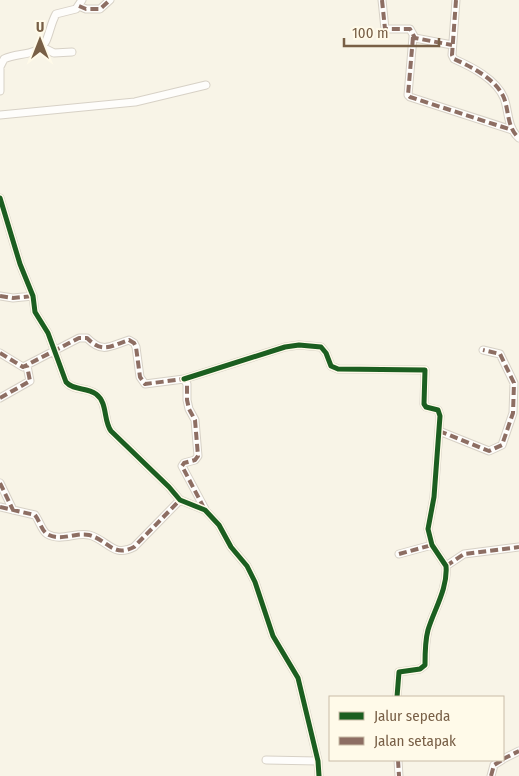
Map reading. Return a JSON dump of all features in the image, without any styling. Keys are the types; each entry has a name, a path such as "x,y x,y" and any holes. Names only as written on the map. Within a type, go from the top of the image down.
{"street":[{"path":"0,90 0,67 4,59 30,53 42,47 56,14 72,10 80,3 86,9 100,9 106,6 110,0"},
{"path":"382,0 385,29 412,30 408,94 410,97 512,130"},
{"path":"456,0 452,55 454,59 487,78 502,95 512,130 519,138"},
{"path":"413,37 419,40 452,45"},
{"path":"42,47 54,52 72,52"},
{"path":"0,115 135,102 206,85"},
{"path":"0,198 20,264 33,296 35,312 48,333 66,382 72,387 88,390 96,394 103,404 108,428 170,487 180,500 205,510"},
{"path":"0,296 13,298 33,296"},
{"path":"0,353 19,366 27,366 54,350 84,338 87,338 99,348 106,348 129,340 136,347 140,377 145,384 184,379 285,347 311,344 321,347 331,366 338,369 425,370 424,404 426,407 438,410 440,430 434,497 428,529 432,545 446,566 445,582 426,637 425,665 420,669 399,672 397,696"},
{"path":"440,430 489,451 502,445 513,413 514,383 500,354 484,350"},
{"path":"0,398 30,381 27,366"},
{"path":"184,379 188,384 187,400 189,409 195,420 198,456 195,460 184,463 182,466 205,510 219,525 231,547 247,566 256,582 273,636 298,678 318,760 319,776"},
{"path":"0,483 13,510"},
{"path":"0,507 35,515 45,533 49,535 61,538 85,534 120,552 126,552 134,547 180,500"},
{"path":"399,554 432,545"},
{"path":"446,566 464,554 519,547"},
{"path":"504,759 519,751"},
{"path":"266,760 318,760"},
{"path":"398,761 399,776"},
{"path":"491,776 494,764 500,761"}],"marked path":[{"path":"79,6 86,9 100,9 110,0"},
{"path":"382,0 385,29 410,29 415,38 452,45"},
{"path":"456,0 452,55 454,59 489,79 500,91 504,98 512,129 519,138"},
{"path":"413,37 408,95 410,97 512,130"},
{"path":"0,296 13,298 33,296"},
{"path":"0,353 23,367 79,338 87,338 102,347 112,346 129,340 136,347 140,377 145,384 184,379 187,384 189,409 195,420 198,456 195,460 184,463 182,466 205,510"},
{"path":"439,431 489,451 502,445 513,413 514,383 500,354 483,350"},
{"path":"0,398 30,381 27,366"},
{"path":"0,483 13,510"},
{"path":"0,507 35,515 45,533 52,536 63,537 84,534 96,537 116,549 127,550 134,547 180,500"},
{"path":"399,554 432,545"},
{"path":"446,566 464,554 519,547"},
{"path":"504,758 519,751"},
{"path":"398,761 399,776"},
{"path":"491,776 494,765 500,761"}],"cycle path":[{"path":"0,198 20,264 33,296 35,312 48,333 66,382 73,387 92,392 100,398 111,431 180,500 205,510 219,525 231,547 247,566 255,582 273,636 298,678 318,761 319,776"},
{"path":"184,379 285,347 299,345 321,347 326,353 331,366 338,369 425,370 424,404 426,407 438,410 440,416 434,497 428,529 432,545 446,566 446,574 443,591 427,634 425,665 420,669 399,672 397,696"}]}
